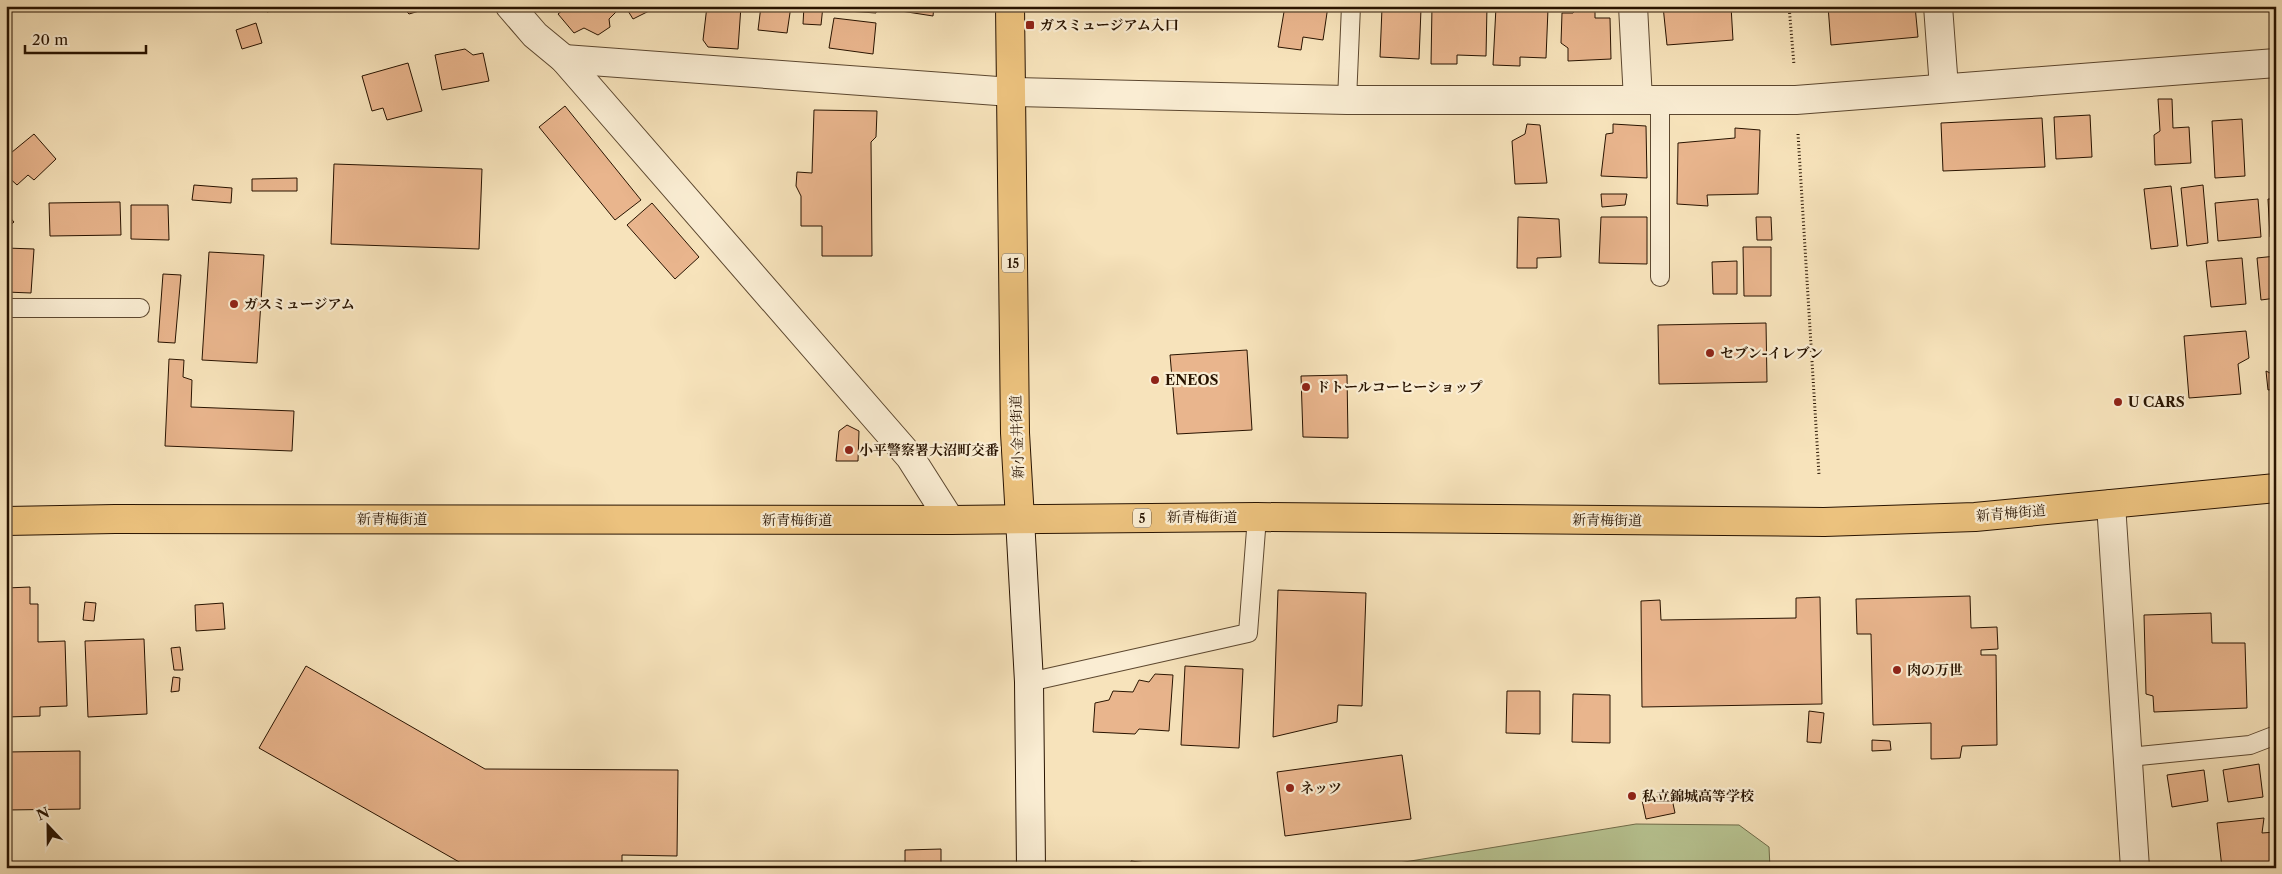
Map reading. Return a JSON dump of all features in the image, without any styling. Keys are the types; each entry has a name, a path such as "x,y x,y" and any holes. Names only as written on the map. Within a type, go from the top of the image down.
{"main road":[{"name":"新小金井街道","path":"1010,6 1015,433 1020,519"},
{"name":"新青梅街道","path":"6,520 950,520 1257,517 1824,522 1975,517 2276,488"}],"street":[{"path":"510,6 535,35 564,59 910,457 950,520"},
{"path":"1633,6 1649,100"},
{"path":"1938,6 1944,88"},
{"path":"564,59 1011,92 1347,100 1796,100 2276,63"},
{"path":"2111,504 2135,868"},
{"name":"新小金井街道","path":"1020,519 1029,682 1031,868"}],"lane":[{"path":"1347,100 1351,6"},
{"path":"1649,100 1660,277"},
{"path":"6,308 140,308"},
{"path":"1029,682 1248,633 1257,517"},
{"path":"2129,757 2250,744 2276,735"}],"path":[{"path":"1789,6 1819,475"}],"green space":[{"path":"1636,824 1739,825 1769,847 1770,868 1368,868"}],"building":[{"path":"266,6 290,6 267,12"},
{"path":"384,6 427,6 426,9 409,14 402,7 385,11"},
{"path":"568,6 619,6 620,8 609,19 610,27 598,35 584,28 574,33 558,14"},
{"path":"625,6 659,6 633,19"},
{"path":"707,6 741,6 738,49 708,47 703,40"},
{"path":"761,6 791,6 787,33 758,30"},
{"path":"804,6 823,6 821,25 803,24"},
{"path":"833,6 877,6 876,13 833,10"},
{"path":"889,6 934,6 933,16 888,9"},
{"path":"1285,6 1328,6 1323,40 1303,37 1301,50 1278,47"},
{"path":"1432,6 1487,6 1486,56 1457,55 1457,64 1431,64"},
{"path":"1595,6 1595,18 1610,18 1611,59 1568,61 1568,48 1561,43 1562,13 1573,13 1578,7"},
{"path":"1663,6 1731,6 1733,40 1667,45"},
{"path":"1828,6 1915,6 1918,37 1831,45"},
{"path":"1496,7 1548,9 1546,58 1520,57 1520,66 1493,65"},
{"path":"1382,8 1421,9 1419,59 1380,57"},
{"path":"834,18 876,23 873,54 829,48"},
{"path":"256,23 262,43 242,49 236,30"},
{"path":"465,49 473,55 483,53 489,81 442,90 435,55"},
{"path":"408,63 422,111 387,120 383,108 372,111 362,76"},
{"path":"2158,99 2172,99 2173,128 2189,127 2191,163 2155,165 2154,135 2160,131"},
{"path":"565,106 641,200 615,220 539,127"},
{"path":"814,110 877,111 876,137 871,142 872,256 822,256 822,226 801,226 801,196 796,186 797,172 812,173"},
{"path":"2273,114 2276,114 2276,150"},
{"path":"2090,115 2092,157 2056,159 2054,117"},
{"path":"2042,118 2045,167 1943,171 1941,123"},
{"path":"2242,119 2245,176 2215,178 2212,121"},
{"path":"1527,124 1540,125 1547,183 1515,184 1512,141 1525,134"},
{"path":"1613,124 1646,126 1647,178 1601,176 1606,134 1613,133"},
{"path":"1735,128 1760,130 1758,194 1707,195 1708,206 1677,204 1678,143 1735,138"},
{"path":"34,134 56,159 34,180 28,175 17,185 6,175 6,168 10,163 6,157"},
{"path":"334,164 482,169 479,249 331,244"},
{"path":"297,178 297,191 252,191 252,179"},
{"path":"194,185 232,188 231,203 192,200"},
{"path":"2203,185 2208,243 2187,246 2181,188"},
{"path":"2171,186 2178,246 2151,249 2144,189"},
{"path":"1601,194 1627,194 1625,205 1602,207"},
{"path":"2258,199 2261,237 2218,241 2215,203"},
{"path":"2268,199 2276,199 2276,237 2270,237"},
{"path":"120,202 121,235 50,236 49,203"},
{"path":"652,203 699,257 675,279 627,225"},
{"path":"131,205 168,205 169,240 131,239"},
{"path":"6,213 14,222 6,229"},
{"path":"1518,217 1559,219 1561,257 1537,258 1537,268 1517,268"},
{"path":"1601,217 1647,217 1647,264 1599,263"},
{"path":"1756,217 1771,217 1772,240 1757,240"},
{"path":"1743,247 1771,247 1771,296 1744,296"},
{"path":"6,248 34,249 31,293 6,292"},
{"path":"209,252 264,255 257,363 202,360"},
{"path":"2276,256 2276,298 2261,300 2257,258"},
{"path":"2242,258 2246,304 2211,307 2206,261"},
{"path":"1737,261 1737,294 1713,294 1712,262"},
{"path":"163,274 181,275 175,343 158,342"},
{"path":"1766,323 1767,382 1659,384 1658,325"},
{"path":"2246,331 2249,358 2238,364 2241,394 2189,398 2184,336"},
{"path":"1247,350 1252,430 1177,434 1170,355"},
{"path":"169,359 184,360 183,377 192,380 191,407 294,411 292,451 165,446"},
{"path":"2266,371 2276,376 2276,389 2268,390"},
{"path":"1347,375 1348,438 1303,437 1301,376"},
{"path":"847,425 859,431 858,461 836,461 839,431"},
{"path":"30,587 30,604 38,604 38,642 65,641 67,706 40,707 40,716 6,717 6,588"},
{"path":"1278,590 1366,593 1362,706 1338,705 1337,722 1273,737"},
{"path":"1970,596 1971,628 1997,627 1998,649 1981,650 1981,655 1996,655 1997,745 1962,746 1960,758 1931,759 1931,723 1873,725 1871,634 1857,634 1856,599"},
{"path":"1820,597 1822,704 1642,707 1641,601 1660,600 1661,620 1796,618 1796,598"},
{"path":"85,602 96,603 94,621 83,620"},
{"path":"223,603 225,629 196,631 195,605"},
{"path":"2211,613 2212,643 2245,643 2247,708 2154,712 2153,696 2146,694 2144,615"},
{"path":"144,639 147,714 88,717 85,641"},
{"path":"180,647 183,670 174,670 171,648"},
{"path":"306,666 485,769 678,770 677,856 622,855 622,865 461,863 259,748"},
{"path":"1185,666 1243,669 1239,748 1181,745"},
{"path":"1155,674 1173,675 1169,731 1139,729 1135,734 1093,732 1095,703 1109,700 1113,691 1133,692 1139,680 1149,682"},
{"path":"173,677 180,678 179,691 171,692"},
{"path":"1507,691 1540,691 1540,734 1506,733"},
{"path":"1573,694 1610,695 1610,743 1572,742"},
{"path":"1809,711 1824,713 1821,743 1807,742"},
{"path":"1872,740 1890,741 1891,750 1872,751"},
{"path":"80,751 80,809 6,810 6,752"},
{"path":"1402,755 1411,819 1285,836 1277,772"},
{"path":"2259,764 2263,797 2228,802 2223,770"},
{"path":"2204,770 2208,801 2172,807 2167,775"},
{"path":"1671,794 1675,813 1646,819 1642,800"},
{"path":"2264,818 2262,833 2276,832 2276,866 2222,868 2217,823"},
{"path":"941,849 941,868 905,868 905,850"},
{"path":"1131,861 1185,868 1130,868"}],"place":[{"name":"ガスミュージアム入口","path":"1030,25"},
{"name":"ガスミュージアム","path":"234,304"},
{"name":"セブン-イレブン","path":"1710,353"},
{"name":"ENEOS","path":"1155,380"},
{"name":"ドトールコーヒーショップ","path":"1306,387"},
{"name":"U CARS","path":"2118,402"},
{"name":"小平警察署大沼町交番","path":"849,450"},
{"name":"肉の万世","path":"1897,670"},
{"name":"ネッツ","path":"1290,788"},
{"name":"私立錦城高等学校","path":"1632,796"}]}
